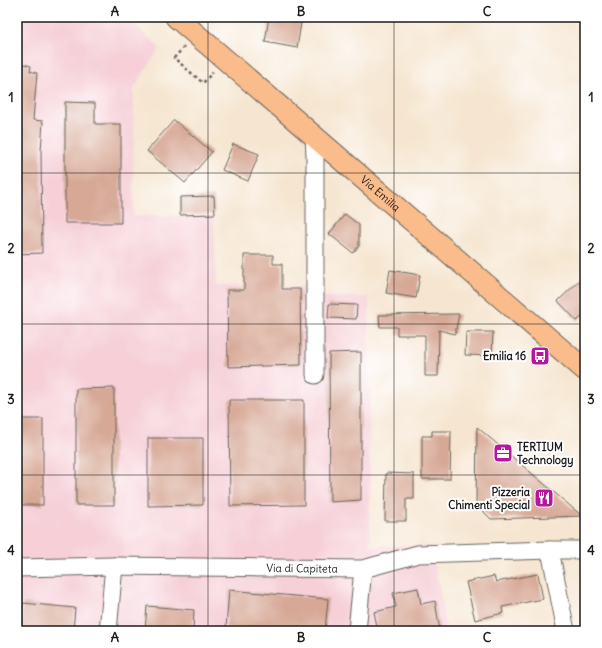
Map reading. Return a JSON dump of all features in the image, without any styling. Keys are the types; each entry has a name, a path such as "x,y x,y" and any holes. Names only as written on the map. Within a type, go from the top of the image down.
{"main road":[{"name":"Via Emilia","path":"176,17 585,370"}],"street":[{"path":"314,136 315,375"},
{"path":"550,550 566,631"},
{"name":"Via di Capiteta","path":"17,568 114,566 363,569 418,554 585,550"},
{"path":"108,631 114,566"},
{"path":"357,631 363,569"}],"shaded area":[{"path":"17,17 125,17 160,48 134,88 133,216 214,216 216,286 315,286 316,297 369,297 370,546 431,546 447,631 17,631"}],"building":[{"path":"269,17 302,17 297,48 265,42"},
{"path":"17,62 31,66 30,71 37,73 33,120 43,121 41,151 42,253 17,254"},
{"path":"65,102 95,103 95,124 121,124 121,223 65,223"},
{"path":"174,120 212,152 185,183 147,151"},
{"path":"233,144 259,154 248,181 222,170"},
{"path":"214,196 215,214 180,215 180,197"},
{"path":"345,214 359,225 359,246 353,253 329,234"},
{"path":"244,255 273,255 273,264 282,264 282,289 300,289 301,365 228,367 227,290 244,290"},
{"path":"390,270 420,275 416,298 386,293"},
{"path":"585,275 585,314 577,321 558,301"},
{"path":"329,304 357,305 356,319 328,318"},
{"path":"459,314 455,334 439,330 438,376 425,376 425,335 397,335 397,327 380,327 379,315"},
{"path":"466,332 493,332 492,356 465,355"},
{"path":"361,352 361,500 330,502 329,353"},
{"path":"114,388 114,505 76,505 76,389"},
{"path":"229,400 304,400 304,505 230,506"},
{"path":"17,419 43,419 43,505 17,505"},
{"path":"477,427 582,516 491,519 476,504"},
{"path":"432,431 451,431 450,479 422,479 422,436 432,436"},
{"path":"148,438 203,438 203,505 148,506"},
{"path":"386,473 414,474 414,499 406,499 406,521 385,521"},
{"path":"538,574 543,599 502,607 503,613 475,620 466,582 494,576 496,582"},
{"path":"418,588 421,604 435,601 440,631 378,631 374,612 396,607 393,593"},
{"path":"229,590 328,599 325,631 257,631 226,628"},
{"path":"23,603 75,608 73,631 21,631"},
{"path":"147,606 194,610 193,631 145,631"}],"place":[{"name":"Emilia 16","path":"540,356"},
{"name":"TERTIUM Technology","path":"503,453"},
{"name":"Pizzeria Chimenti Special","path":"544,498"}]}
